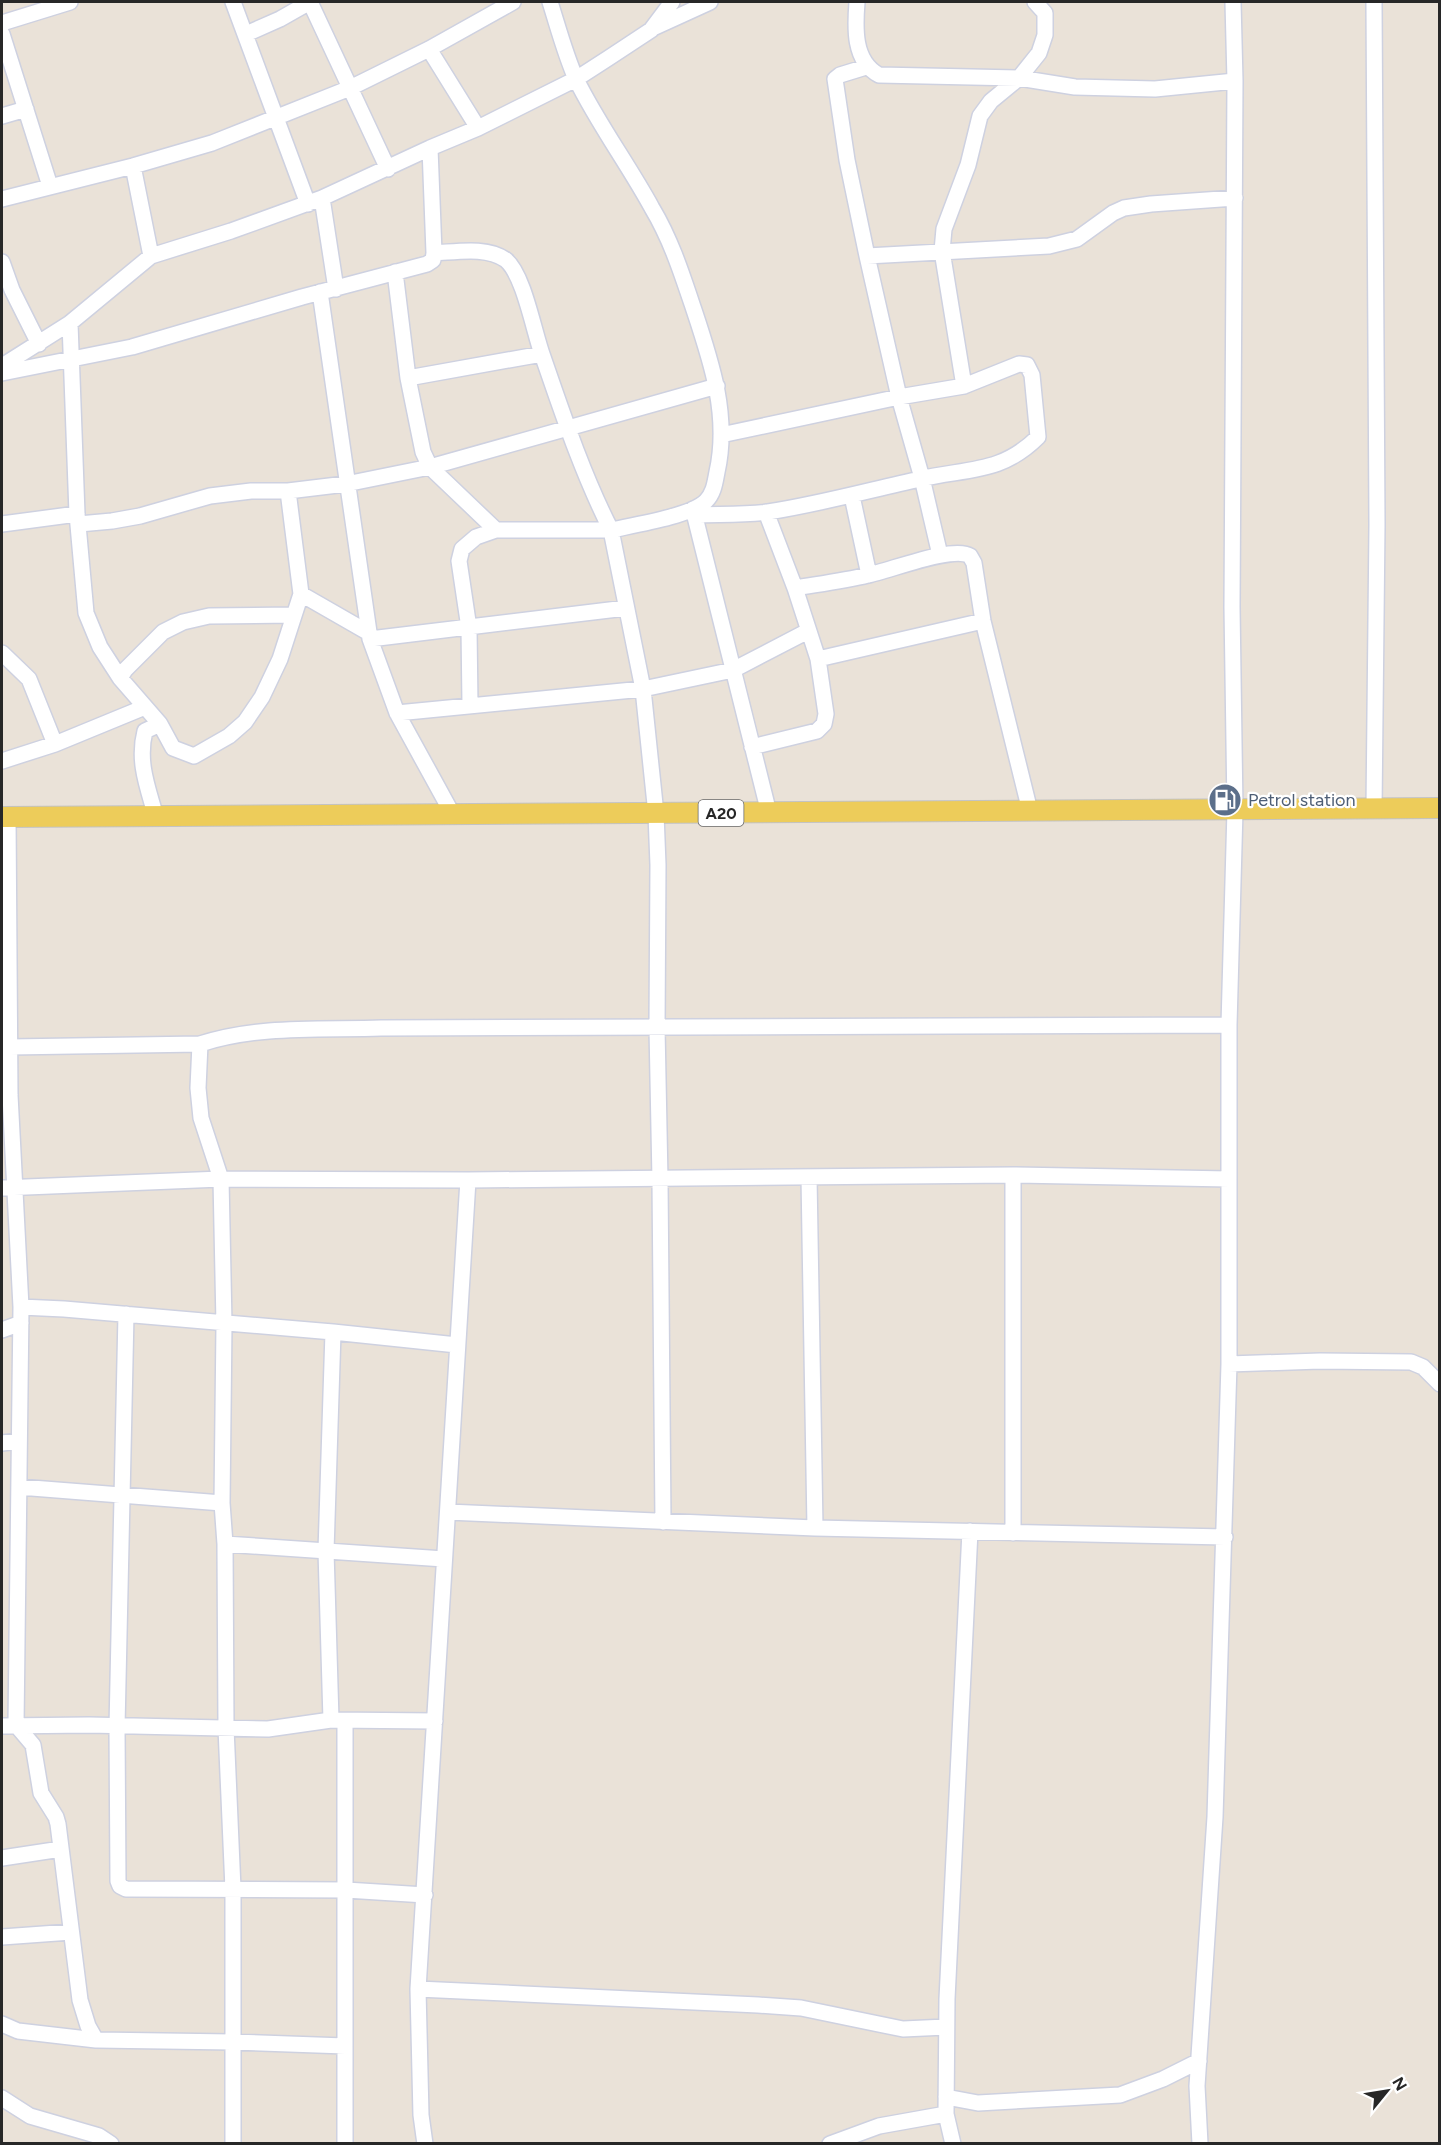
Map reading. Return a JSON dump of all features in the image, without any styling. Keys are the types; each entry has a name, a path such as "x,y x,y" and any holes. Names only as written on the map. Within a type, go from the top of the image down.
{"main road":[{"name":"A20","path":"5,817 1440,808"}],"street":[{"path":"2,23 70,2"},
{"path":"233,2 278,118 315,201 336,289"},
{"path":"246,34 310,2 388,169"},
{"path":"2,199 134,166 212,143 278,118 350,88 429,49 513,2"},
{"path":"550,2 576,79 622,160 653,208 676,258 710,357 717,386 721,435 720,457 713,490 706,501 694,512"},
{"path":"651,30 672,2"},
{"path":"2,366 70,323 151,256 315,201 388,169 478,128 576,79 651,30 710,2"},
{"path":"857,2 855,28 862,61 866,67 879,75 1019,78 1075,87 1155,89 1236,81"},
{"path":"964,386 942,251 944,229 968,165 980,116 991,101 1019,78 1039,53 1045,35 1045,13 1035,2"},
{"path":"1200,2144 1197,2086 1215,1817 1229,1364 1230,1025 1235,810 1232,607 1236,81 1233,2"},
{"path":"1374,2 1377,525 1374,808"},
{"path":"2,34 50,186"},
{"path":"429,49 478,128"},
{"path":"866,67 840,75 835,79 847,160 899,397 922,478 940,555"},
{"path":"2,116 26,109"},
{"path":"2,373 132,347 320,292 427,264 432,260 434,253 430,148"},
{"path":"134,166 151,256"},
{"path":"867,256 1049,246 1077,239 1113,213 1124,208 1235,198"},
{"path":"434,253 480,252 505,259 517,272 568,428 597,503 611,530 644,689 656,814 658,865 657,1028 663,1522"},
{"path":"2,262 12,290 39,344"},
{"path":"395,272 408,378 423,452 430,467 496,530"},
{"path":"320,292 369,636 397,713 453,815"},
{"path":"70,323 78,519 87,621 120,678 160,724 173,748 189,756 201,753 229,736 245,722 262,697 280,659 301,594 288,491"},
{"path":"408,378 542,354"},
{"path":"470,705 469,628 459,561 462,549 476,537 496,530 611,530 694,512 766,512 852,496 922,478 968,472 1001,464 1027,448 1038,437 1032,375 1028,365 1019,364 964,386 899,397 721,435"},
{"path":"2,524 78,519 112,521 140,516 210,496 251,491 288,491 346,484 430,467 717,386"},
{"path":"852,496 869,575"},
{"path":"694,512 769,813"},
{"path":"752,747 816,731 824,724 826,714 818,660 795,588 766,512"},
{"path":"795,588 869,575 940,555 961,552 973,559 983,621 1029,811"},
{"path":"301,594 369,636 469,628 626,608"},
{"path":"120,678 125,670 163,632 183,622 208,616 294,615"},
{"path":"818,660 983,621"},
{"path":"397,713 644,689 733,670 808,631"},
{"path":"2,652 29,679 55,744"},
{"path":"2,761 55,744 145,707"},
{"path":"156,817 141,763 141,753 145,731 160,724"},
{"path":"5,817 5,996 10,1047 6,1095 8,1188 21,1307 19,1487 9,1725"},
{"path":"10,1047 200,1044 226,1036 260,1031 393,1028 1230,1025"},
{"path":"200,1044 198,1088 201,1118 221,1179 224,1324 222,1503 225,1544 226,1728 233,1889 233,2144"},
{"path":"8,1188 221,1179 660,1180 1013,1175 1229,1179"},
{"path":"1013,1175 1013,1533"},
{"path":"808,1177 815,1528"},
{"path":"425,2144 421,2115 418,1989 468,1180"},
{"path":"21,1307 333,1332 457,1345"},
{"path":"126,1314 117,1727 118,1881 120,1886 126,1889 346,1890 425,1895"},
{"path":"2,1330 21,1323"},
{"path":"333,1332 326,1551 338,1721 346,1890 345,2144"},
{"path":"1229,1364 1320,1361 1411,1362 1423,1367 1440,1384"},
{"path":"2,1443 19,1441"},
{"path":"19,1487 222,1503"},
{"path":"448,1512 815,1528 1225,1538"},
{"path":"953,2144 946,2114 946,2027 970,1531"},
{"path":"225,1544 444,1559"},
{"path":"9,1725 268,1729 338,1721 435,1721"},
{"path":"9,1725 33,1745 41,1793 56,1817 80,2000 88,2026 96,2040"},
{"path":"2,1858 61,1849"},
{"path":"2,1937 71,1932"},
{"path":"418,1989 780,2006 801,2008 903,2030 946,2027"},
{"path":"2,2024 18,2031 96,2040 345,2046"},
{"path":"946,2097 978,2103 1120,2095 1162,2079 1199,2061"},
{"path":"2,2098 30,2116 99,2136 111,2144"},
{"path":"830,2144 879,2126 946,2114"}],"place":[{"name":"Petrol station","path":"1225,800"}]}
